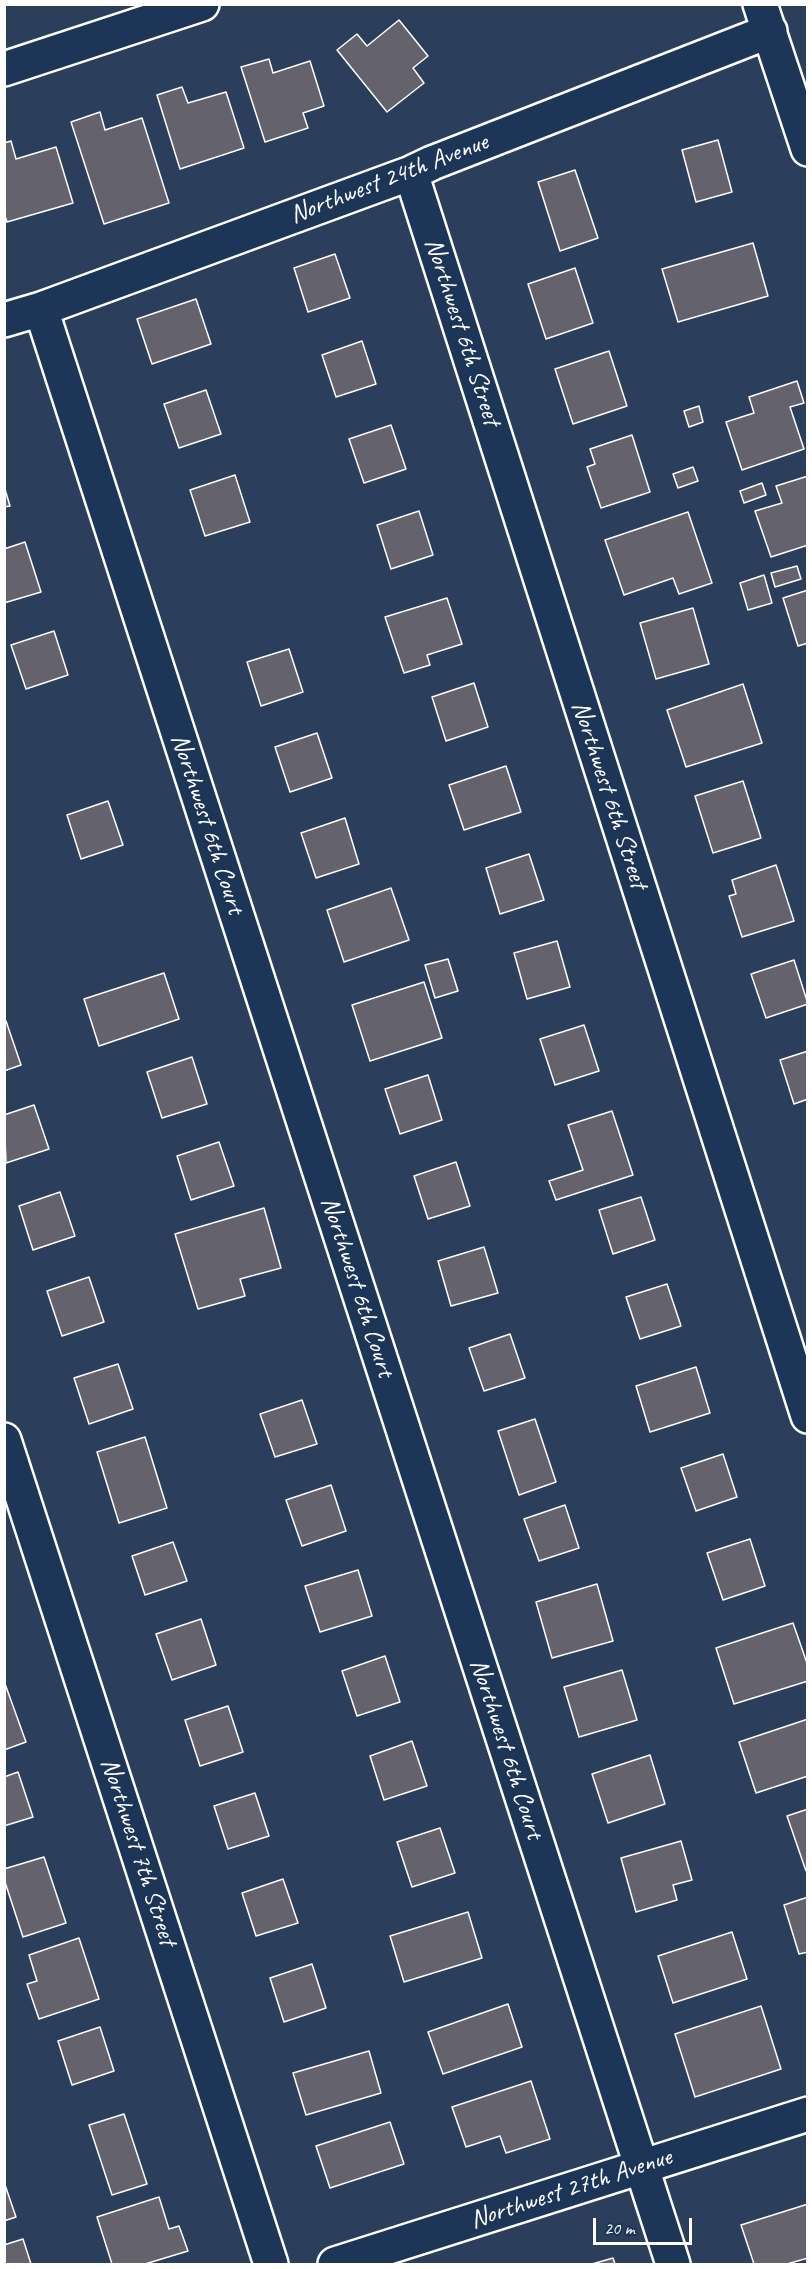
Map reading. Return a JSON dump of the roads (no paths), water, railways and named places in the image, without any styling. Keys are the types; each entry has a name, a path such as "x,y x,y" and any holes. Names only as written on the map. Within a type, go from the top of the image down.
{"street":[{"path":"4,69 202,4"},
{"path":"765,18 807,150"},
{"name":"Northwest 24th Avenue","path":"4,320 41,309 411,173 765,18"},
{"name":"Northwest 6th Street","path":"411,173 807,1416"},
{"name":"Northwest 6th Court","path":"41,309 673,2265"},
{"name":"Northwest 7th Street","path":"4,1440 271,2265"},
{"name":"Northwest 27th Avenue","path":"334,2265 807,2114"}]}
